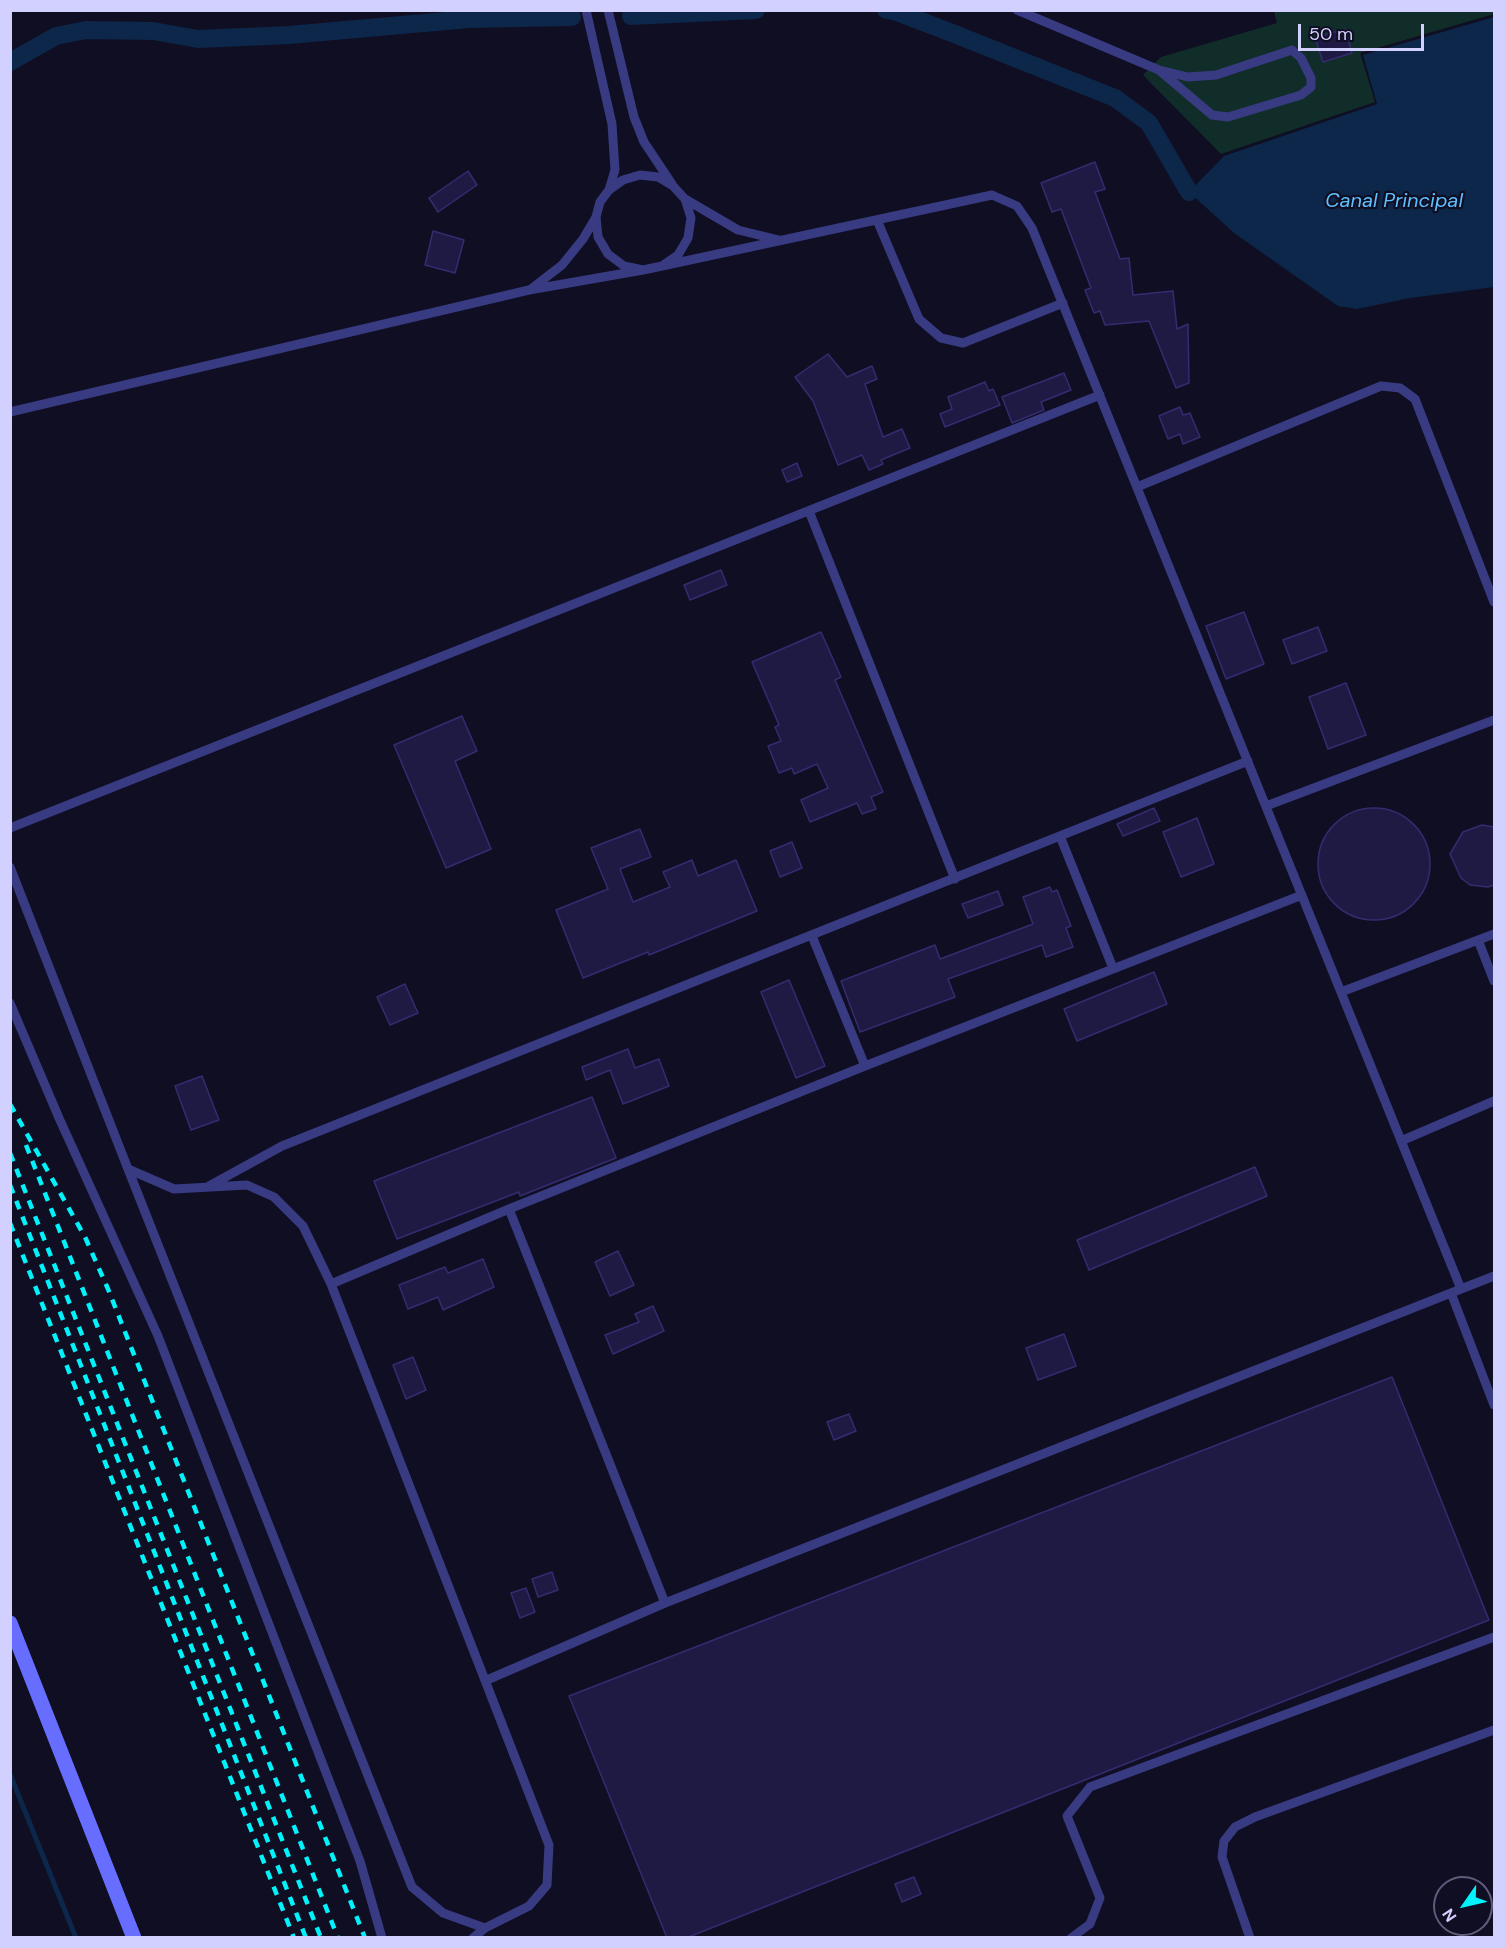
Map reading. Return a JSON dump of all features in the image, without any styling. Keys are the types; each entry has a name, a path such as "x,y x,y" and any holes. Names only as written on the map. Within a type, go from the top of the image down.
{"main road":[{"path":"10,1623 134,1938"}],"lane":[{"path":"586,10 612,124 615,170 609,190"},
{"path":"608,10 634,117 644,142 673,186 685,199 738,230 782,241"},
{"path":"1017,10 1160,70 1188,77 1216,75 1292,50 1301,58 1311,78 1311,87 1301,95 1228,117 1212,116 1192,102 1160,70"},
{"path":"530,290 562,265 583,239 596,217 600,202 609,190 623,180 640,175 658,177 673,186"},
{"path":"10,412 530,290 643,270 992,195 1017,206 1032,228 1063,303 1461,1289"},
{"path":"662,266 678,255 688,238 691,218 685,199"},
{"path":"596,217 598,237 608,254 624,266 643,270"},
{"path":"877,220 919,318 941,338 963,343 1063,303"},
{"path":"1137,487 1381,386 1400,388 1415,399 1494,602"},
{"path":"10,828 1100,395"},
{"path":"809,511 955,879"},
{"path":"1266,806 1494,720"},
{"path":"207,1187 282,1146 1248,761"},
{"path":"1059,836 1113,968"},
{"path":"10,867 412,1887 443,1913 485,1928"},
{"path":"331,1284 508,1209 865,1066 1302,896"},
{"path":"1341,992 1494,934"},
{"path":"813,936 865,1066"},
{"path":"1478,940 1494,981"},
{"path":"10,1003 59,1118 158,1336 360,1861 382,1938"},
{"path":"1401,1141 1494,1101"},
{"path":"128,1170 174,1189 247,1185 274,1197 303,1226 331,1284 487,1680 549,1845 547,1885 529,1906 485,1928 473,1938"},
{"path":"508,1209 665,1604"},
{"path":"487,1680 665,1604 1494,1276"},
{"path":"1450,1293 1494,1405"},
{"path":"1071,1938 1090,1924 1100,1898 1067,1816 1090,1787 1494,1637"},
{"path":"1250,1938 1222,1857 1224,1841 1235,1827 1255,1816 1494,1730"}],"green space":[{"path":"1274,11 1494,11 1494,14 1360,53 1375,102 1221,154 1143,75 1161,57 1277,23"}],"water":[{"name":"Canal Principal","path":"1494,17 1494,287 1410,298 1357,309 1338,306 1234,233 1189,192 1224,156 1377,104 1363,55"}],"building":[{"path":"1345,29 1352,53 1323,62 1315,38"},
{"path":"1095,162 1105,189 1095,192 1120,259 1129,258 1133,295 1173,291 1177,329 1188,324 1189,383 1176,388 1149,321 1105,325 1100,311 1094,313 1085,290 1091,288 1061,209 1052,212 1041,183"},
{"path":"468,171 477,185 438,212 429,198"},
{"path":"433,231 464,240 455,273 425,265"},
{"path":"828,354 847,377 872,366 877,379 865,384 883,437 902,429 910,448 881,460 883,464 869,470 862,455 838,465 813,401 795,377"},
{"path":"1064,373 1071,390 1041,402 1044,410 1012,423 1002,397"},
{"path":"985,382 989,391 993,389 1000,405 945,427 940,414 952,409 948,397"},
{"path":"1180,407 1183,415 1190,413 1200,437 1183,444 1180,434 1168,439 1159,416"},
{"path":"797,463 802,476 787,482 782,470"},
{"path":"721,570 727,585 690,600 684,585"},
{"path":"1244,612 1264,664 1226,679 1206,626"},
{"path":"1318,627 1327,651 1292,664 1283,640"},
{"path":"821,632 841,677 835,680 883,792 871,797 876,809 862,814 857,803 810,822 801,800 828,788 817,764 794,774 792,768 779,773 768,746 781,741 775,727 779,725 752,662"},
{"path":"1346,683 1366,735 1328,749 1309,697"},
{"path":"462,716 477,751 455,761 491,849 446,868 394,745"},
{"path":"1154,808 1160,821 1123,836 1117,824"},
{"path":"1374,808 1395,813 1413,825 1425,843 1430,864 1425,885 1413,903 1395,915 1374,920 1353,915 1335,903 1323,885 1318,864 1323,843 1335,825 1353,813"},
{"path":"1197,818 1214,864 1181,877 1163,832"},
{"path":"1482,825 1494,827 1494,885 1488,887 1470,885 1461,878 1450,854 1463,832"},
{"path":"640,829 651,857 620,869 633,902 670,887 663,872 692,860 698,876 736,860 757,911 649,955 648,952 583,978 556,910 608,889 591,848"},
{"path":"792,842 802,868 780,877 770,851"},
{"path":"1050,887 1052,892 1057,890 1071,926 1066,928 1073,947 1046,957 1042,945 948,979 955,997 860,1032 841,981 935,945 940,959 1033,924 1023,897"},
{"path":"998,891 1003,905 968,918 962,904"},
{"path":"1154,972 1167,1004 1077,1041 1064,1009"},
{"path":"789,980 825,1066 796,1078 761,992"},
{"path":"405,984 418,1013 390,1025 377,997"},
{"path":"628,1049 635,1068 659,1059 669,1086 623,1104 610,1070 586,1080 582,1067"},
{"path":"202,1076 219,1120 191,1130 175,1086"},
{"path":"592,1097 616,1158 520,1196 519,1192 397,1239 374,1181"},
{"path":"1255,1167 1267,1196 1089,1270 1077,1240"},
{"path":"618,1251 634,1285 610,1296 595,1262"},
{"path":"483,1259 494,1287 443,1310 438,1297 408,1309 399,1285 445,1267 448,1273"},
{"path":"653,1306 664,1331 613,1354 605,1335 639,1322 635,1314"},
{"path":"1064,1334 1076,1366 1038,1380 1026,1348"},
{"path":"413,1357 426,1390 406,1399 393,1365"},
{"path":"1392,1377 1489,1620 686,1938 667,1938 569,1696"},
{"path":"849,1414 856,1431 834,1440 827,1422"},
{"path":"552,1572 558,1590 538,1597 532,1579"},
{"path":"526,1588 535,1612 520,1618 511,1593"},
{"path":"914,1877 921,1894 902,1902 895,1884"}],"waterway":[{"path":"631,16 756,10"},
{"path":"886,10 952,33 1115,98 1149,123 1189,192"},
{"path":"10,62 56,36 86,30 153,31 198,39 289,35 469,19 572,17"},
{"path":"10,1774 76,1938"}],"railway":[{"path":"10,1104 85,1237 108,1289 365,1938"},
{"path":"26,1145 338,1938"},
{"path":"10,1153 321,1938"},
{"path":"10,1185 306,1938"},
{"path":"10,1223 294,1938"}]}
